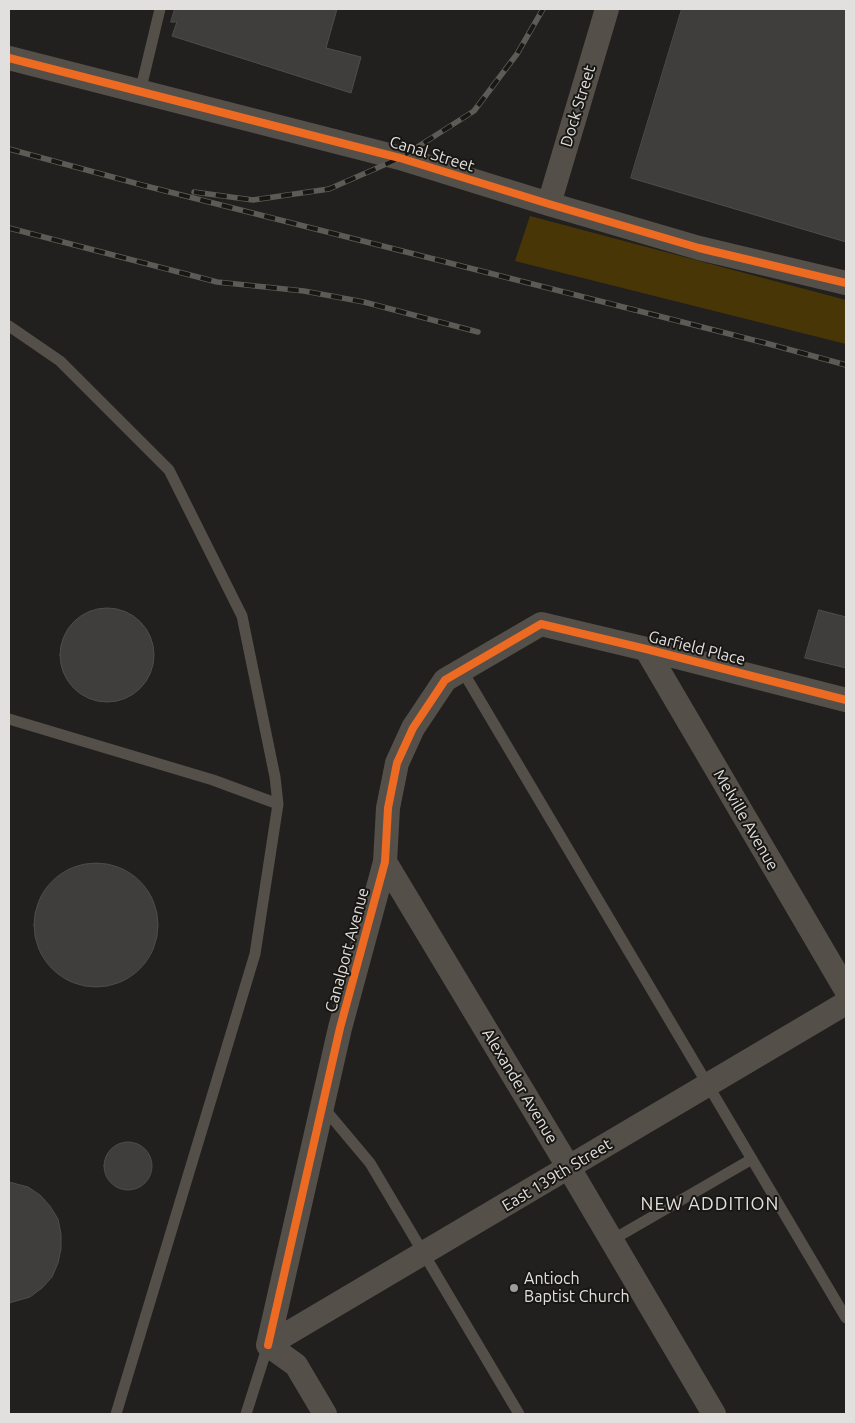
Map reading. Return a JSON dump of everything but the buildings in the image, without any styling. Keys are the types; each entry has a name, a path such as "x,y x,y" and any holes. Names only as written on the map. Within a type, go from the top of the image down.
{"street":[{"name":"Dock Street","path":"549,204 607,9"},
{"name":"Canal Street","path":"9,58 400,158 699,248 846,283"},
{"name":"Garfield Place","path":"541,624 846,700"},
{"name":"Canalport Avenue","path":"268,1345 340,1028 385,862 388,808 397,763 413,728 446,680 541,624"},
{"name":"Melville Avenue","path":"646,649 846,990"},
{"name":"Alexander Avenue","path":"385,862 714,1414"},
{"name":"East 139th Street","path":"268,1345 846,1003"},
{"path":"268,1345 296,1365 325,1414"}],"lane":[{"path":"140,92 160,9"},
{"path":"9,326 60,362 169,470 242,616 275,777 278,804 255,954 116,1414"},
{"path":"462,670 846,1318"},
{"path":"9,719 214,780 278,804"},
{"path":"322,1106 370,1163 519,1414"},
{"path":"612,1240 752,1159"},
{"name":"Canalport Avenue","path":"246,1414 268,1345"}],"shaded area":[{"path":"530,216 846,300 846,344 515,261"}],"railway":[{"path":"194,192 253,200 329,189 400,158 474,111 517,54 543,9"},
{"path":"9,149 142,185 846,365"},
{"path":"9,228 217,282 304,291 364,302 478,332"}],"cycle path":[{"path":"9,58 400,158 699,248 846,283"},
{"path":"268,1345 340,1028 385,862 388,808 397,763 413,728 445,680 541,624 846,700"}],"place":[{"name":"Antioch Baptist Church","path":"514,1288"}],"district":[{"name":"NEW ADDITION","path":"710,1204"}]}
